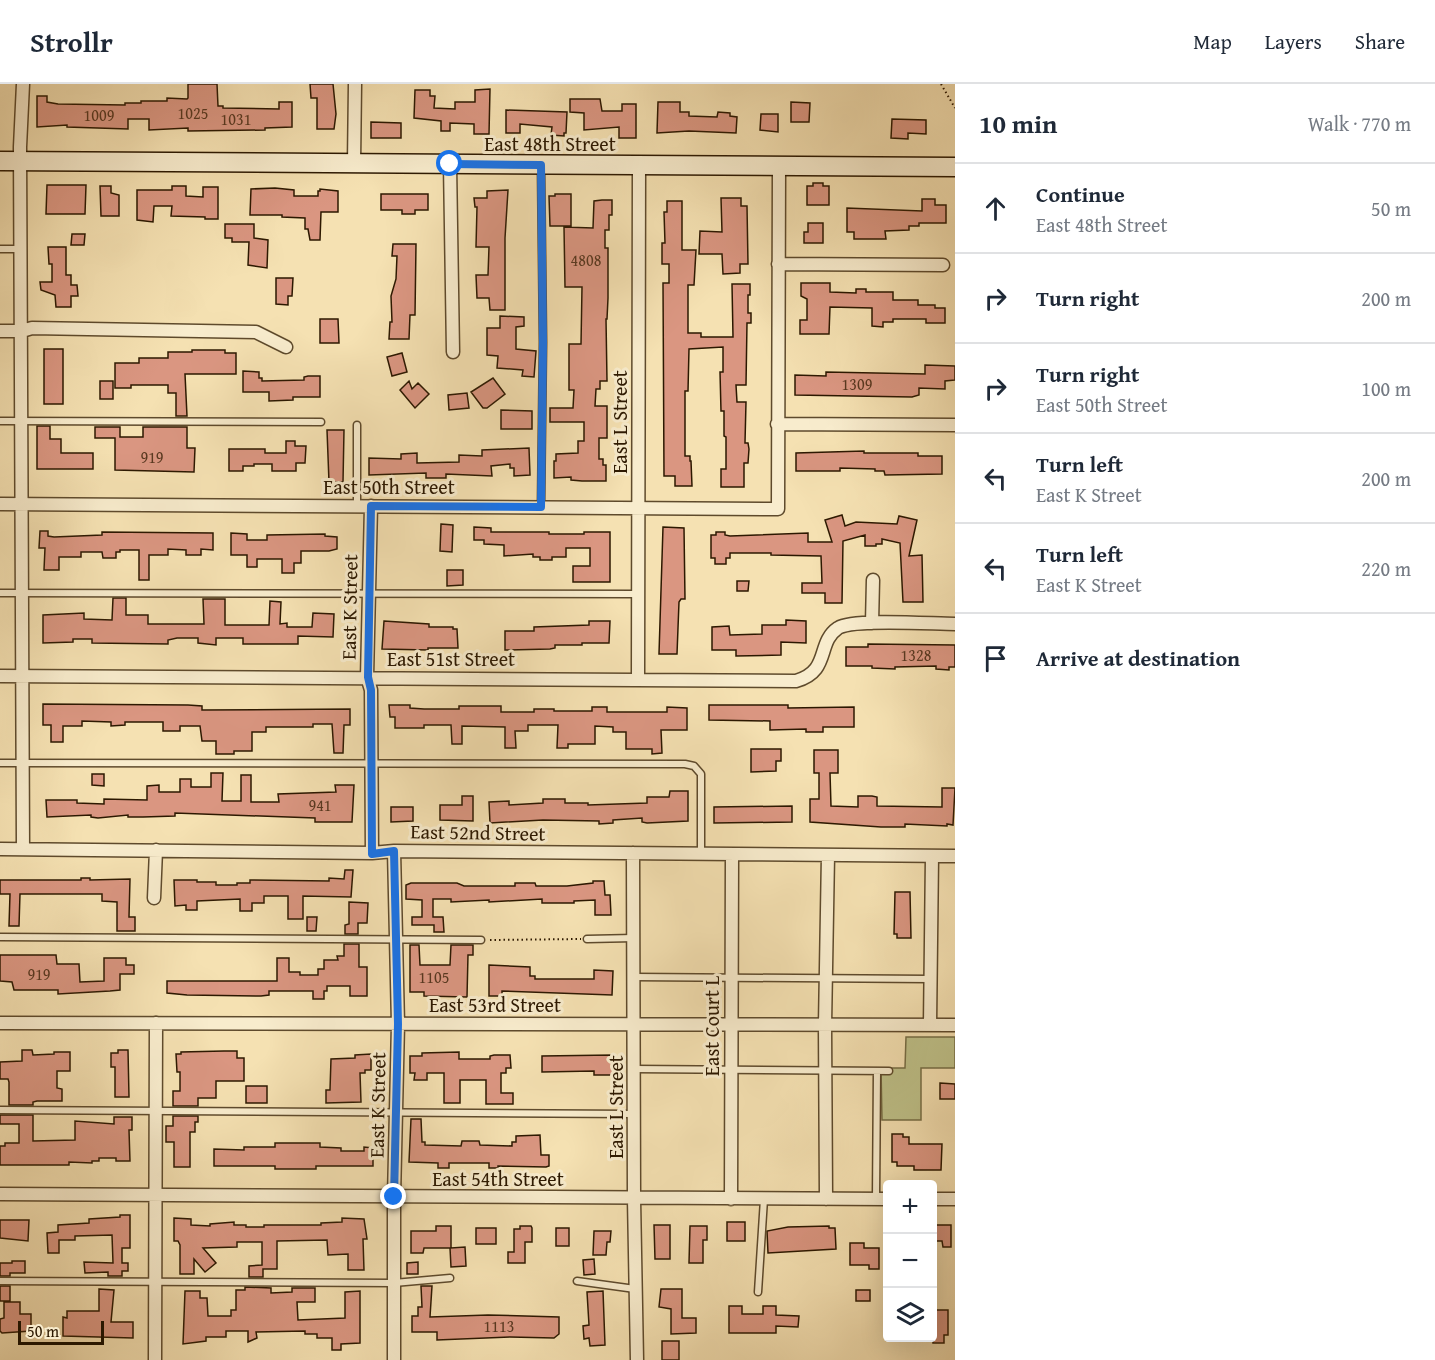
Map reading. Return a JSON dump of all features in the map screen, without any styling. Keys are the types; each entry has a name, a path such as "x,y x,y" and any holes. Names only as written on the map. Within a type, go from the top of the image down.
{"street":[{"path":"23,84 21,161 23,849"},
{"path":"354,163 355,84"},
{"name":"East 48th Street","path":"0,161 955,167"},
{"path":"450,164 453,352"},
{"name":"East L Street","path":"638,679 639,166"},
{"path":"779,167 777,424 955,425"},
{"path":"778,264 943,266"},
{"path":"0,331 22,332 32,328 256,332 286,347"},
{"name":"East 50th Street","path":"0,504 778,509 777,424"},
{"name":"East K Street","path":"371,506 368,677 371,690 372,854"},
{"path":"872,623 873,580"},
{"name":"East 51st Street","path":"0,676 798,680 809,675 819,665 828,641 839,627 848,624 872,623 955,624"},
{"name":"East 52nd Street","path":"0,849 372,854 394,851 955,856"},
{"path":"154,898 156,850"},
{"name":"East K Street","path":"394,851 398,1024 394,1197 394,1360"},
{"name":"East L Street","path":"633,853 635,1359"},
{"name":"East Court L","path":"731,1199 732,854"},
{"path":"826,1199 825,978 828,855"},
{"path":"930,1025 932,856"},
{"name":"East 53rd Street","path":"0,1023 955,1025"},
{"path":"155,1360 156,1023"},
{"name":"East 54th Street","path":"0,1194 882,1199"},
{"path":"937,1199 955,1199"}],"lane":[{"path":"541,165 543,342 541,507"},
{"path":"0,249 21,249"},
{"path":"0,421 321,422"},
{"path":"357,425 357,506"},
{"path":"0,593 638,594"},
{"path":"0,763 685,764 694,766 701,774 701,854"},
{"path":"0,937 481,940"},
{"path":"587,939 634,938"},
{"path":"634,977 930,979"},
{"path":"634,1068 889,1071"},
{"path":"877,1071 882,1199"},
{"path":"0,1110 634,1114"},
{"path":"758,1292 764,1199"},
{"path":"0,1281 394,1283 450,1278"},
{"path":"578,1281 636,1289"}],"path":[{"path":"941,84 955,108"},
{"path":"481,940 587,939"}],"green space":[{"path":"906,1037 955,1037 955,1068 921,1068 921,1120 882,1120 881,1068 905,1068"}],"building":[{"path":"188,84 217,84 218,106 223,106 223,108 279,109 279,102 292,102 292,127 265,128 265,130 188,131 188,128 149,130 149,119 128,119 128,129 67,127 67,125 37,127 37,96 47,96 47,102 58,104 125,105 125,103 141,103 141,101 167,101 167,98 187,99"},
{"path":"310,84 333,84 336,114 334,129 317,129 317,98 311,98"},
{"path":"490,89 489,134 474,134 474,124 450,123 450,131 441,131 441,121 414,118 415,90 430,90 430,96 435,96 434,108 455,109 455,102 475,102 475,90"},
{"path":"570,99 600,99 602,111 622,111 622,104 636,104 636,138 619,138 619,127 584,130 584,113 570,112"},
{"path":"658,102 680,102 680,112 689,112 689,116 717,117 718,112 730,113 730,116 737,117 736,133 689,131 657,133"},
{"path":"791,102 810,103 809,122 791,122"},
{"path":"506,110 567,112 566,133 564,136 551,135 552,127 520,124 520,133 506,133"},
{"path":"761,114 778,114 778,132 760,130"},
{"path":"892,119 926,120 926,134 908,133 908,139 891,138"},
{"path":"371,122 401,123 401,138 371,138"},
{"path":"813,183 823,183 823,186 829,186 829,205 807,205 807,186 813,186"},
{"path":"47,185 86,185 85,214 46,214"},
{"path":"100,186 111,186 111,193 119,195 119,216 101,216"},
{"path":"172,186 186,186 186,196 203,197 203,187 218,187 218,219 171,216 172,206 154,206 153,222 137,220 137,190 172,190"},
{"path":"251,189 294,190 294,196 318,196 320,189 338,191 338,212 321,212 320,240 310,240 308,229 305,229 305,218 250,215"},
{"path":"508,190 505,310 490,310 489,298 477,298 476,275 488,275 489,247 476,247 477,207 475,207 474,198 487,198 487,191"},
{"path":"381,194 428,194 428,210 415,210 415,214 402,214 402,210 381,210"},
{"path":"555,194 571,194 571,226 550,226 549,196 555,196"},
{"path":"721,198 741,198 741,206 747,206 748,264 740,264 740,273 723,274 722,254 699,254 700,231 722,232"},
{"path":"922,199 935,199 935,205 946,205 946,223 919,223 919,226 909,226 909,230 885,231 886,239 854,239 854,232 847,232 847,208 922,211"},
{"path":"612,200 609,230 605,230 605,248 608,248 607,381 600,381 600,389 596,389 595,406 607,406 607,438 599,438 599,459 603,459 603,465 606,465 606,481 571,480 571,477 554,478 556,454 578,453 578,441 584,441 584,422 550,422 550,408 573,408 574,390 569,390 569,344 581,344 582,287 565,287 564,227 593,228 594,201"},
{"path":"667,201 682,201 682,250 696,250 694,285 688,285 688,333 701,333 701,337 733,337 732,284 750,284 748,313 751,313 751,323 747,323 746,385 736,385 737,402 746,402 745,443 748,443 749,449 748,463 744,463 744,487 721,487 721,469 726,469 726,437 724,436 724,411 721,411 720,372 723,372 723,347 689,349 688,391 685,391 685,456 690,456 692,486 675,486 675,476 664,476 663,283 669,283 669,264 662,264 662,243 665,243 664,212 667,212"},
{"path":"808,223 823,223 823,243 804,243 804,232 808,232"},
{"path":"225,224 254,224 254,238 268,240 267,268 248,265 249,242 232,242 232,238 225,238"},
{"path":"72,234 85,234 84,245 71,245"},
{"path":"393,244 416,244 415,315 410,315 409,339 389,339 390,322 392,322 391,296 396,279 397,256 392,256"},
{"path":"48,247 66,247 66,275 71,275 71,285 77,285 78,296 71,296 71,307 56,307 55,295 41,290 40,282 52,282 52,264 49,264"},
{"path":"276,278 293,278 292,296 288,296 288,305 276,304"},
{"path":"801,283 830,283 830,292 856,293 856,289 866,289 866,292 893,292 893,300 918,300 918,305 935,305 935,308 945,308 945,323 926,323 926,319 893,319 893,322 883,322 883,327 872,326 872,308 830,307 829,334 800,334 800,320 807,320 807,299 801,296"},
{"path":"500,316 524,317 524,326 516,327 516,349 536,351 534,377 522,376 523,370 497,368 498,356 487,355 487,328 500,328"},
{"path":"320,319 338,319 339,343 320,343"},
{"path":"44,349 63,349 63,404 44,404"},
{"path":"192,350 225,350 225,353 236,353 236,374 185,374 187,416 176,416 176,393 168,393 168,385 131,385 131,388 115,388 115,363 139,363 139,358 168,358 168,352 192,352"},
{"path":"402,353 407,372 392,376 387,357"},
{"path":"925,365 955,366 955,380 945,381 945,389 919,388 919,395 912,397 795,395 795,375 826,376 826,372 925,374"},
{"path":"243,371 259,372 259,378 262,378 262,381 304,380 304,377 308,376 320,376 320,397 293,397 293,400 269,401 269,392 243,392"},
{"path":"493,378 505,394 487,408 483,408 471,392"},
{"path":"100,381 113,381 113,399 100,399"},
{"path":"409,381 412,389 418,383 429,394 415,408 400,390"},
{"path":"467,393 469,408 449,410 448,395"},
{"path":"501,410 532,411 532,429 501,429"},
{"path":"37,426 50,426 50,439 61,439 61,453 93,453 93,469 37,469"},
{"path":"95,427 120,427 120,437 143,437 143,427 187,427 187,448 195,448 194,472 115,470 115,438 95,438"},
{"path":"327,430 344,430 343,482 329,482"},
{"path":"286,441 295,441 295,446 306,446 305,463 296,463 296,471 272,471 272,464 254,464 254,466 243,466 243,471 229,471 229,449 265,449 265,453 286,453"},
{"path":"529,448 530,475 514,476 514,468 510,468 510,464 491,466 492,476 446,474 446,478 426,478 426,473 369,475 369,458 401,459 401,454 417,453 417,463 459,462 459,455 482,456 482,450"},
{"path":"864,451 864,453 918,453 918,456 942,456 942,474 885,475 884,471 875,471 875,469 840,468 840,471 796,471 796,453"},
{"path":"842,515 845,526 856,522 897,524 899,516 917,520 909,556 922,555 923,602 903,602 900,543 882,539 882,544 865,546 865,535 843,541 842,603 825,603 825,593 802,593 802,583 822,583 821,556 730,553 730,558 726,558 726,564 715,564 715,558 711,558 711,535 716,535 716,532 725,532 725,535 730,536 808,533 808,542 832,542 825,520"},
{"path":"441,524 453,525 452,552 440,551"},
{"path":"474,527 491,528 491,532 584,534 584,532 610,532 610,582 573,582 573,566 590,566 590,548 566,548 566,557 552,557 552,560 540,560 540,557 533,557 533,554 504,556 504,545 484,544 484,540 474,540"},
{"path":"663,527 684,528 685,599 679,602 677,654 659,654"},
{"path":"40,531 48,531 48,536 54,537 102,535 102,532 213,533 213,550 201,549 201,555 186,555 186,550 168,549 168,555 149,555 149,580 139,580 139,550 120,550 116,552 116,558 103,558 102,552 81,552 81,557 59,557 59,570 44,570 45,548 39,548"},
{"path":"231,533 247,534 247,540 267,540 267,535 325,534 325,536 337,537 337,549 301,551 301,563 294,563 294,573 282,573 282,559 257,559 257,567 247,567 247,555 231,555"},
{"path":"447,570 463,570 463,585 447,586"},
{"path":"737,581 749,581 748,591 737,591"},
{"path":"113,598 126,598 126,615 148,615 148,624 204,624 203,599 225,599 225,625 269,625 270,601 281,602 280,624 287,623 287,627 312,627 313,613 334,614 333,637 298,636 298,644 243,644 243,638 216,638 216,645 198,643 198,638 177,638 168,640 168,644 92,643 92,639 43,643 43,615 84,613 84,619 112,620"},
{"path":"786,620 806,621 806,643 781,642 781,655 736,656 736,650 712,650 712,627 729,626 730,635 762,634 762,625 786,625"},
{"path":"384,621 429,624 429,627 453,627 457,629 458,648 382,649"},
{"path":"589,621 610,621 609,643 555,645 555,648 550,649 505,650 505,631 534,631 534,627 589,625"},
{"path":"868,644 955,645 955,667 949,667 949,670 936,669 936,666 895,667 895,669 846,666 846,647 868,647"},
{"path":"43,704 188,705 202,706 202,710 350,709 350,725 344,725 343,753 334,753 332,724 313,724 313,727 266,727 266,732 252,732 252,751 216,754 216,741 202,741 200,726 180,726 180,731 163,731 163,722 125,722 125,725 111,726 111,722 82,721 82,726 63,726 63,742 51,742 51,725 43,725"},
{"path":"389,705 410,705 410,708 424,709 501,706 501,712 534,712 534,709 592,711 592,707 607,707 607,712 667,712 667,707 687,708 687,730 661,730 662,753 652,754 652,749 626,749 626,732 613,732 613,727 595,726 595,744 568,744 568,748 557,748 558,725 528,725 528,731 515,731 516,748 505,748 505,727 462,726 462,744 452,744 451,725 395,728 395,717 390,717"},
{"path":"709,705 788,705 788,708 854,707 854,727 823,727 823,732 806,732 806,729 770,730 770,721 709,720"},
{"path":"751,749 781,749 781,761 776,761 776,771 751,772"},
{"path":"814,750 838,750 838,773 830,773 831,806 858,807 858,796 872,796 877,797 877,806 942,807 942,788 955,788 953,825 905,824 905,827 881,827 810,822 810,799 819,799 819,773 814,773"},
{"path":"211,773 223,773 222,801 241,801 241,775 251,775 251,802 279,802 278,794 336,792 335,785 354,785 352,822 315,822 315,818 175,813 175,816 143,817 128,817 128,815 98,818 91,817 91,815 47,817 46,800 77,800 77,803 104,804 104,799 147,800 147,786 159,785 159,792 180,792 180,779 191,779 191,787 211,787"},
{"path":"92,774 104,774 104,786 92,785"},
{"path":"670,791 688,791 688,821 647,823 642,822 642,818 613,820 613,823 599,824 599,821 543,820 490,823 489,802 509,801 509,805 543,803 543,799 565,799 565,803 588,803 588,805 647,803 647,797 669,797"},
{"path":"462,796 473,796 473,821 440,820 440,805 462,805"},
{"path":"792,806 792,822 714,823 714,807"},
{"path":"391,807 413,807 413,821 391,822"},
{"path":"345,870 353,870 351,897 303,896 303,919 288,919 288,896 264,896 264,903 252,903 252,911 240,911 240,899 197,901 197,910 186,910 186,905 175,906 174,880 216,882 216,885 237,885 237,883 250,883 250,880 329,881 329,878 344,879"},
{"path":"81,878 90,878 90,880 130,879 129,917 135,917 135,931 117,931 117,902 102,901 102,894 20,894 19,926 9,926 10,894 0,894 0,880 81,880"},
{"path":"593,881 604,881 605,895 610,895 611,915 595,915 595,900 574,901 574,903 542,903 542,899 451,902 451,899 433,899 433,917 443,917 444,932 434,932 434,925 412,925 412,917 422,917 422,900 406,899 406,885 411,883 515,886 515,883 535,883 536,886 567,886 593,883"},
{"path":"895,892 910,892 911,938 897,938 897,934 894,934"},
{"path":"349,902 368,903 367,923 358,923 358,934 345,934 345,925 349,924"},
{"path":"307,917 317,917 316,931 307,931"},
{"path":"344,944 359,944 359,967 367,967 367,996 350,996 350,986 327,986 324,999 313,999 313,991 269,991 269,995 261,996 167,993 167,981 277,981 277,958 289,958 289,972 300,972 300,975 318,975 318,969 324,969 324,960 338,960 337,956 344,956"},
{"path":"410,945 419,945 420,965 450,965 451,945 473,945 473,955 468,955 467,997 424,996 424,992 410,992"},
{"path":"0,955 56,955 57,964 79,964 80,982 104,981 104,958 126,958 126,965 134,965 134,974 120,974 120,990 58,994 58,990 14,990 12,982 0,981"},
{"path":"489,965 530,967 530,976 535,976 535,979 594,979 594,970 613,971 612,995 502,991 502,996 489,996"},
{"path":"22,1050 32,1050 33,1055 70,1052 70,1071 57,1071 57,1088 62,1089 62,1101 37,1101 33,1102 33,1105 9,1105 9,1082 8,1079 0,1079 0,1062 22,1061"},
{"path":"118,1050 128,1050 129,1097 115,1097 115,1067 111,1067 111,1053 118,1053"},
{"path":"237,1051 237,1058 244,1058 244,1081 216,1081 216,1098 198,1098 198,1106 173,1106 173,1091 180,1091 180,1072 177,1072 176,1054"},
{"path":"459,1052 459,1059 490,1059 490,1056 494,1055 510,1055 511,1068 506,1068 506,1073 501,1073 501,1093 513,1093 513,1104 486,1104 486,1080 460,1080 460,1103 444,1103 444,1073 427,1073 427,1080 414,1080 415,1073 410,1073 410,1056 422,1056 422,1053"},
{"path":"371,1054 371,1070 360,1073 361,1102 326,1103 326,1090 330,1090 331,1059 355,1058 355,1055"},
{"path":"613,1055 613,1075 594,1075 594,1071 542,1072 542,1056"},
{"path":"940,1083 955,1084 955,1099 940,1099"},
{"path":"246,1086 267,1086 267,1103 246,1103"},
{"path":"0,1115 33,1115 33,1141 75,1140 75,1121 114,1124 114,1117 132,1117 132,1130 129,1130 130,1161 99,1158 99,1161 92,1161 92,1163 69,1162 69,1165 0,1165 0,1146 5,1146 5,1143 19,1143 19,1124 0,1124"},
{"path":"173,1116 198,1116 198,1122 195,1122 195,1132 190,1132 190,1167 174,1167 174,1142 166,1142 166,1126 173,1126"},
{"path":"411,1119 421,1119 422,1142 425,1142 425,1145 461,1146 462,1141 479,1141 480,1145 512,1146 512,1142 516,1142 516,1136 540,1135 541,1155 549,1155 549,1166 489,1168 489,1163 449,1163 449,1168 438,1168 438,1163 409,1162"},
{"path":"892,1134 903,1134 903,1137 909,1137 909,1144 942,1144 941,1170 914,1170 914,1166 897,1166 897,1162 892,1162"},
{"path":"275,1143 320,1143 320,1147 341,1148 341,1151 364,1151 364,1147 373,1148 373,1166 275,1169 275,1166 214,1166 214,1149 244,1150 244,1147 275,1147"},
{"path":"120,1215 130,1215 130,1248 122,1248 122,1263 128,1263 128,1271 122,1271 122,1276 108,1276 108,1272 85,1273 84,1262 113,1263 112,1235 75,1236 75,1240 59,1240 59,1253 48,1253 47,1233 58,1232 58,1225 89,1223 89,1219 120,1217"},
{"path":"174,1218 191,1219 191,1225 210,1226 210,1224 234,1222 234,1225 246,1225 246,1227 321,1225 321,1223 342,1222 342,1218 364,1219 367,1239 363,1239 364,1270 348,1270 348,1254 328,1255 327,1240 277,1241 277,1269 263,1269 263,1277 249,1277 249,1266 262,1265 262,1242 237,1242 237,1247 203,1248 216,1263 205,1272 194,1259 194,1274 180,1274 180,1245 178,1241 174,1241"},
{"path":"0,1220 29,1220 28,1241 0,1238"},
{"path":"727,1222 745,1222 745,1241 727,1241"},
{"path":"654,1225 670,1225 670,1259 655,1259"},
{"path":"937,1225 951,1225 951,1247 943,1247 942,1241 937,1241"},
{"path":"436,1226 451,1226 451,1248 465,1247 466,1266 451,1267 450,1248 424,1248 423,1253 411,1253 411,1231 436,1231"},
{"path":"520,1226 531,1226 532,1242 525,1242 525,1263 508,1263 508,1252 514,1252 514,1229 520,1229"},
{"path":"690,1226 707,1226 707,1240 703,1240 703,1263 689,1263"},
{"path":"829,1226 829,1228 835,1228 836,1249 768,1253 767,1231 788,1227"},
{"path":"476,1228 496,1228 496,1244 476,1244"},
{"path":"556,1228 569,1228 569,1246 556,1246"},
{"path":"594,1231 611,1231 606,1255 593,1255"},
{"path":"850,1243 864,1243 864,1248 879,1248 879,1269 869,1269 869,1265 850,1265"},
{"path":"594,1259 595,1274 584,1275 583,1260"},
{"path":"12,1261 25,1261 25,1273 0,1276 0,1263 12,1263"},
{"path":"418,1262 418,1274 407,1274 407,1263"},
{"path":"0,1286 10,1286 10,1301 0,1301"},
{"path":"421,1286 432,1286 430,1317 488,1315 559,1317 559,1334 554,1338 437,1340 437,1332 412,1332 412,1316 418,1316 418,1307 422,1307"},
{"path":"245,1287 271,1288 271,1293 292,1292 292,1288 315,1288 315,1302 297,1302 298,1320 345,1318 345,1292 360,1291 360,1343 341,1344 341,1350 332,1350 332,1338 317,1338 317,1334 305,1334 305,1331 256,1332 257,1338 248,1342 248,1331 226,1331 226,1337 206,1337 206,1341 183,1344 185,1291 200,1291 200,1298 207,1298 208,1316 231,1316 231,1310 236,1310 236,1290 245,1290"},
{"path":"99,1289 114,1290 111,1322 133,1322 133,1338 63,1336 63,1317 67,1318 67,1311 99,1311"},
{"path":"661,1289 682,1289 682,1318 696,1318 696,1333 671,1334 671,1309 659,1307"},
{"path":"856,1290 870,1290 870,1301 856,1301"},
{"path":"603,1291 605,1345 590,1346 589,1338 584,1339 583,1326 589,1325 587,1292"},
{"path":"4,1302 20,1302 20,1314 31,1314 31,1331 2,1333 0,1331 0,1319 4,1318"},
{"path":"729,1306 742,1306 742,1314 763,1314 763,1306 776,1306 776,1315 799,1316 798,1327 776,1326 776,1333 729,1333"},
{"path":"937,1310 948,1310 948,1335 944,1335 944,1343 933,1343 937,1342"},
{"path":"662,1341 679,1341 679,1360 662,1360"}],"route":[{"path":"394,1197 398,1024 394,851 372,854 371,690 368,677 371,506 541,507 543,342 541,165 450,164"}]}
